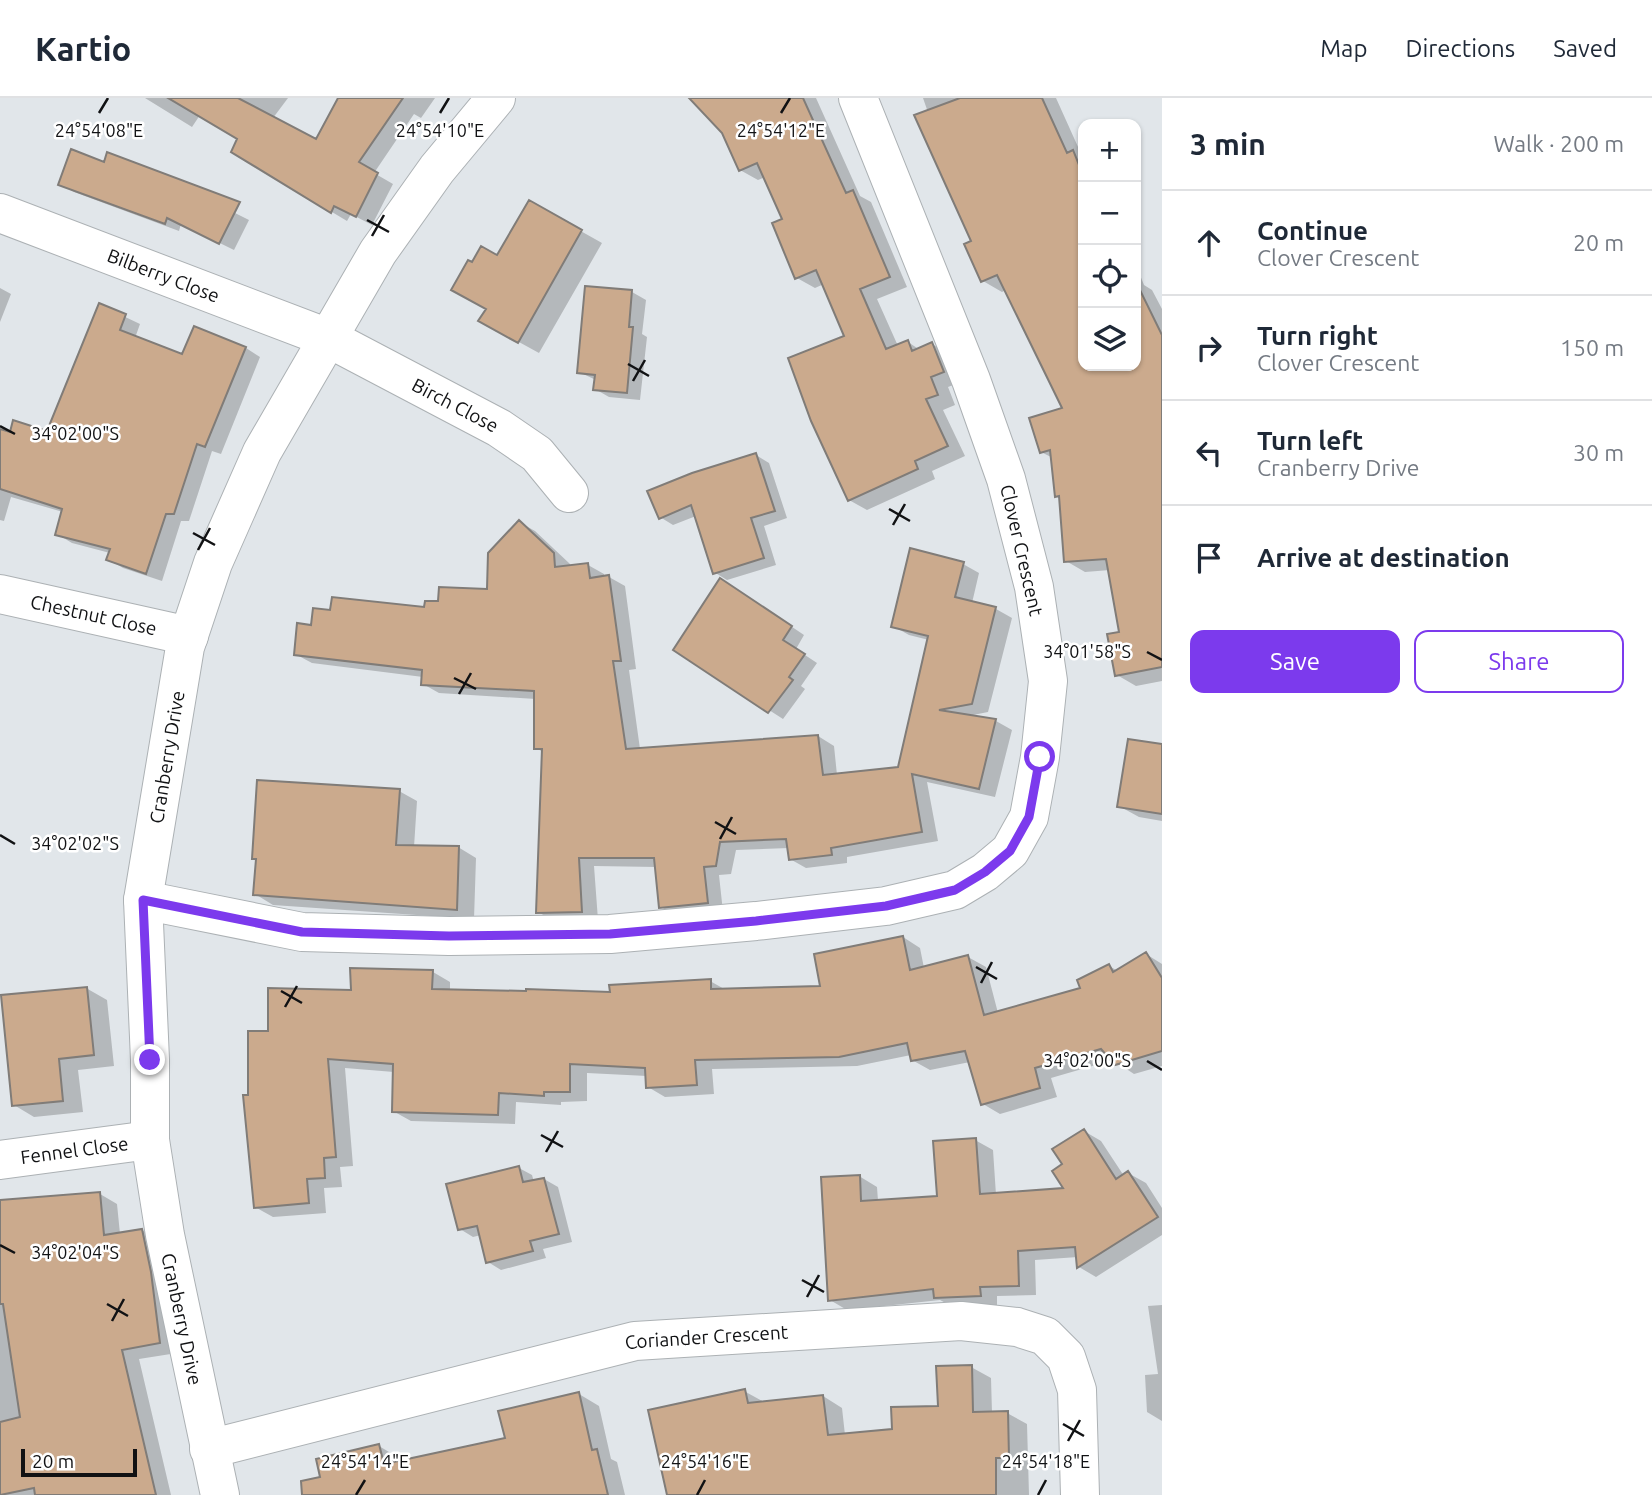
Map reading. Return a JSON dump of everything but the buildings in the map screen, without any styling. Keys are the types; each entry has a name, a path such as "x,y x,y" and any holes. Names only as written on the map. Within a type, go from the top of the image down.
{"street":[{"name":"Cranberry Drive","path":"220,1495 165,1235 150,1140 150,1060 143,900 185,647 213,563 262,452 378,252 437,169 496,98"},
{"name":"Clover Crescent","path":"143,900 302,932 449,936 610,934 886,906 955,890 985,872 1010,851 1029,817 1040,757 1048,681 1034,587 1006,479 971,380 858,98"},
{"name":"Bilberry Close","path":"0,213 328,338"},
{"name":"Birch Close","path":"328,338 499,428 537,454 569,493"},
{"name":"Chestnut Close","path":"0,594 189,636"},
{"name":"Fennel Close","path":"0,1160 150,1140"},
{"name":"Coriander Crescent","path":"209,1449 635,1341 961,1321 1017,1327 1045,1336 1066,1357 1077,1390 1080,1495"}],"route":[{"path":"150,1060 143,900 302,932 449,936 610,934 886,906 955,890 985,872 1010,851 1029,817 1040,757"}]}
